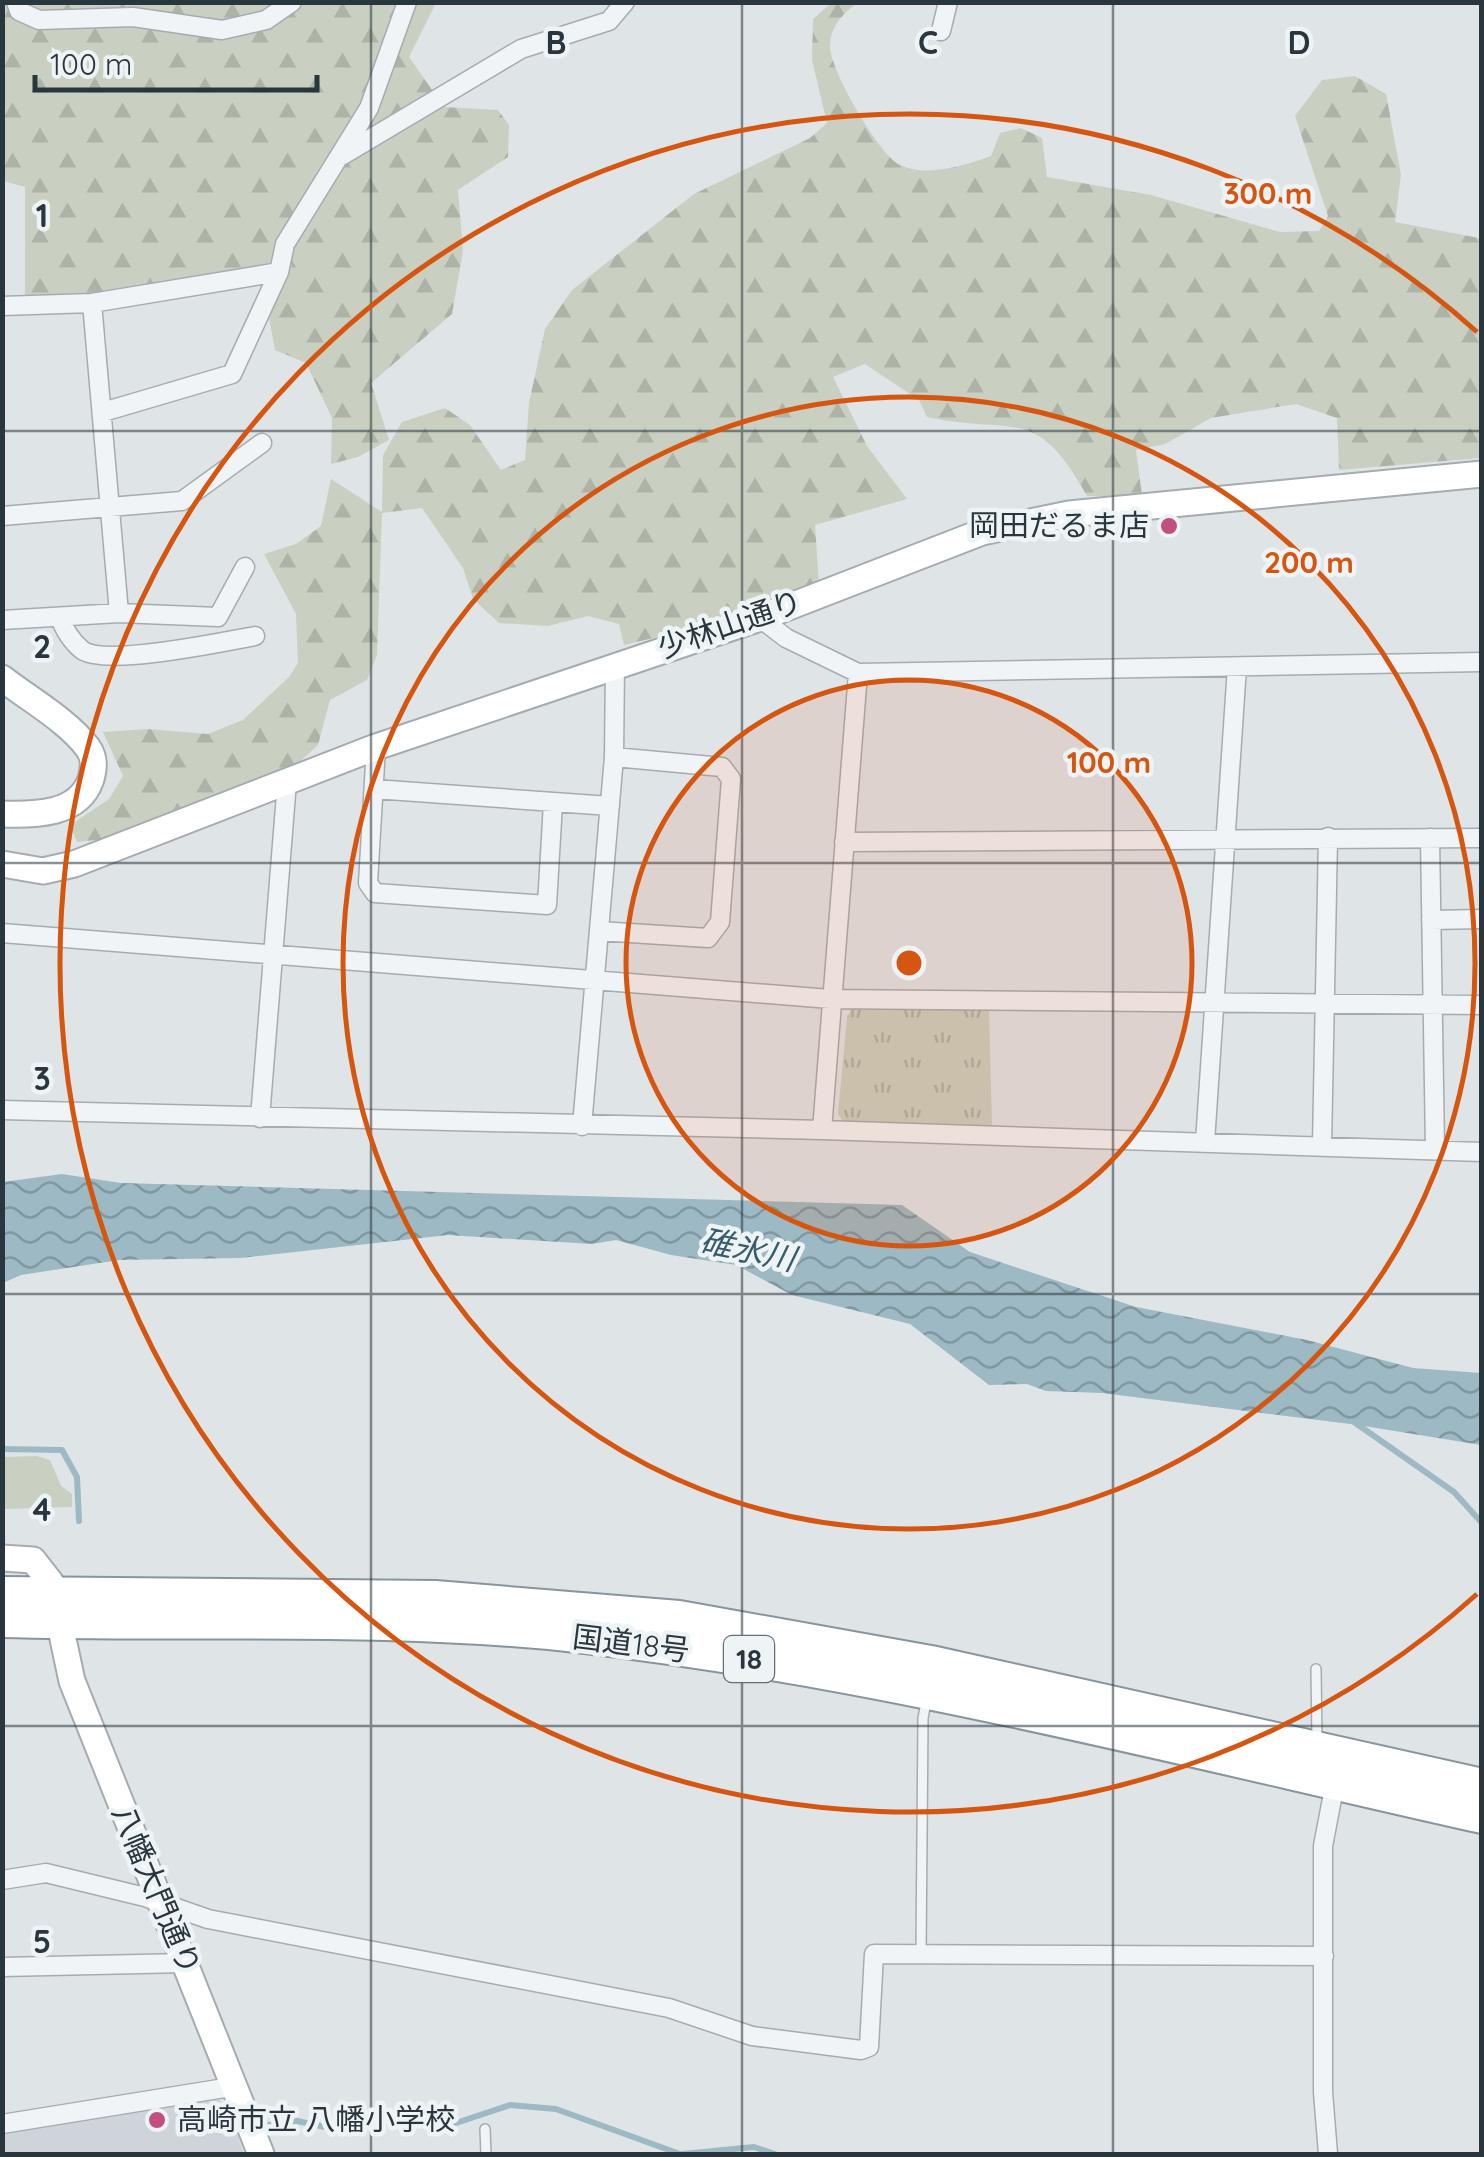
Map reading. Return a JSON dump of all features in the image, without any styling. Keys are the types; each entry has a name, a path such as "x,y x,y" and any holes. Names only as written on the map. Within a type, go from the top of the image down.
{"highway":[{"name":"国道18号","path":"2,1621 58,1608 221,1592 522,1603 679,1617 932,1678 1330,1762 1482,1785"},
{"name":"国道18号","path":"2,1593 58,1608 670,1638 932,1678"},
{"name":"国道18号","path":"1330,1762 1482,1817"}],"street":[{"path":"16,2 19,11 39,20 133,17 222,30 266,20 292,2"},
{"path":"103,412 232,374 278,272 285,244 369,108 406,2"},
{"path":"338,158 521,48 609,22 626,2"},
{"path":"942,31 948,2"},
{"path":"2,306 92,303 278,272"},
{"path":"92,303 119,614"},
{"path":"2,516 182,501 262,443"},
{"name":"少林山通り","path":"2,864 43,872 74,864 376,746 760,618 982,532 1070,514 1482,474"},
{"path":"2,620 119,614 218,617 245,568"},
{"path":"60,617 63,628 82,650 98,656 162,652 254,636"},
{"path":"760,618 786,638 858,673 1482,662"},
{"path":"582,1126 614,757 615,664"},
{"path":"1204,1142 1237,668"},
{"path":"822,1130 858,673"},
{"path":"2,678 87,746 94,768 86,790 76,802 31,815 2,814"},
{"path":"376,746 368,883 375,893 547,904 553,803"},
{"path":"599,930 708,938 720,922 731,779 722,767 614,757"},
{"path":"260,1118 288,782"},
{"path":"374,789 610,806"},
{"path":"1322,1146 1328,837"},
{"path":"1430,838 1435,1149"},
{"path":"844,842 1482,838"},
{"path":"1432,920 1482,919"},
{"path":"2,933 276,958 830,999 1482,1005"},
{"path":"2,1110 822,1130 1482,1152"},
{"path":"2,1558 40,1564 58,1608"},
{"name":"八幡大門通り","path":"58,1608 72,1681 261,2154"},
{"path":"1328,2154 1323,1825 1330,1762"},
{"path":"2,1880 46,1873 164,1904 208,1920 669,2008 752,2036 860,2050 869,2047 874,1954 1324,1956"},
{"path":"2,1967 186,1964"},
{"path":"2,2124 237,2086"}],"lane":[{"path":"221,1592 280,1608 362,1608 368,1610 368,1626"},
{"path":"522,1603 574,1621 670,1638"},
{"path":"1316,1669 1330,1762"},
{"path":"921,1954 923,1718 932,1678"},
{"path":"484,2129 486,2154"}],"shaded area":[{"name":"高崎市立 八幡小学校","path":"217,2098 227,2107 244,2154 3,2154 3,2133"}],"green space":[{"path":"2,3 436,3 409,57 444,107 498,110 509,125 508,157 458,190 463,251 452,314 371,383 389,440 358,457 331,464 332,418 306,363 275,350 268,313 292,265 100,294 25,299 25,187 3,181"},
{"path":"831,3 857,3 835,26 830,46 832,57 868,129 900,165 934,170 970,163 991,156 1000,133 1021,128 1042,138 1047,177 1151,195 1280,232 1319,231 1328,216 1295,116 1322,80 1355,76 1386,94 1401,175 1395,222 1479,238 1481,458 1339,470 1337,418 1296,404 1211,418 1165,444 1136,450 1142,496 1087,496 1053,447 1037,435 1003,426 927,417 919,400 865,364 833,377 867,446 907,499 815,525 819,584 716,623 624,645 619,624 588,616 548,626 499,623 473,599 463,568 422,508 382,513 377,655 367,680 330,700 318,745 297,764 105,839 77,842 70,825 109,799 123,776 103,732 148,729 208,734 243,720 289,677 298,663 296,614 264,554 296,544 321,526 331,479 382,512 383,455 402,422 445,408 470,425 501,470 525,460 529,403 545,329 572,290 694,194 810,138 827,123 812,60 813,19"},
{"path":"853,1006 989,1009 992,1127 845,1125 838,1114 847,1017"},
{"path":"37,1456 50,1460 61,1486 72,1494 72,1507 3,1509 3,1457"}],"water":[{"name":"碓氷川","path":"62,1174 121,1183 902,1205 970,1252 1136,1307 1307,1340 1413,1368 1481,1373 1481,1445 1358,1425 1102,1393 1046,1391 1027,1384 989,1385 910,1324 792,1295 736,1265 671,1255 616,1240 592,1244 448,1235 240,1258 119,1260 21,1275 3,1283 3,1182"}],"waterway":[{"path":"1354,1422 1454,1492 1482,1523"},
{"path":"2,1449 62,1450 77,1477 79,1521"},
{"path":"269,2125 297,2121 330,2128 397,2112 456,2123 510,2105 556,2109 680,2154"},
{"path":"683,2154 754,2147 775,2154"}],"place":[{"name":"岡田だるま店","path":"1169,526"},
{"name":"高崎市立 八幡小学校","path":"157,2120"}]}
